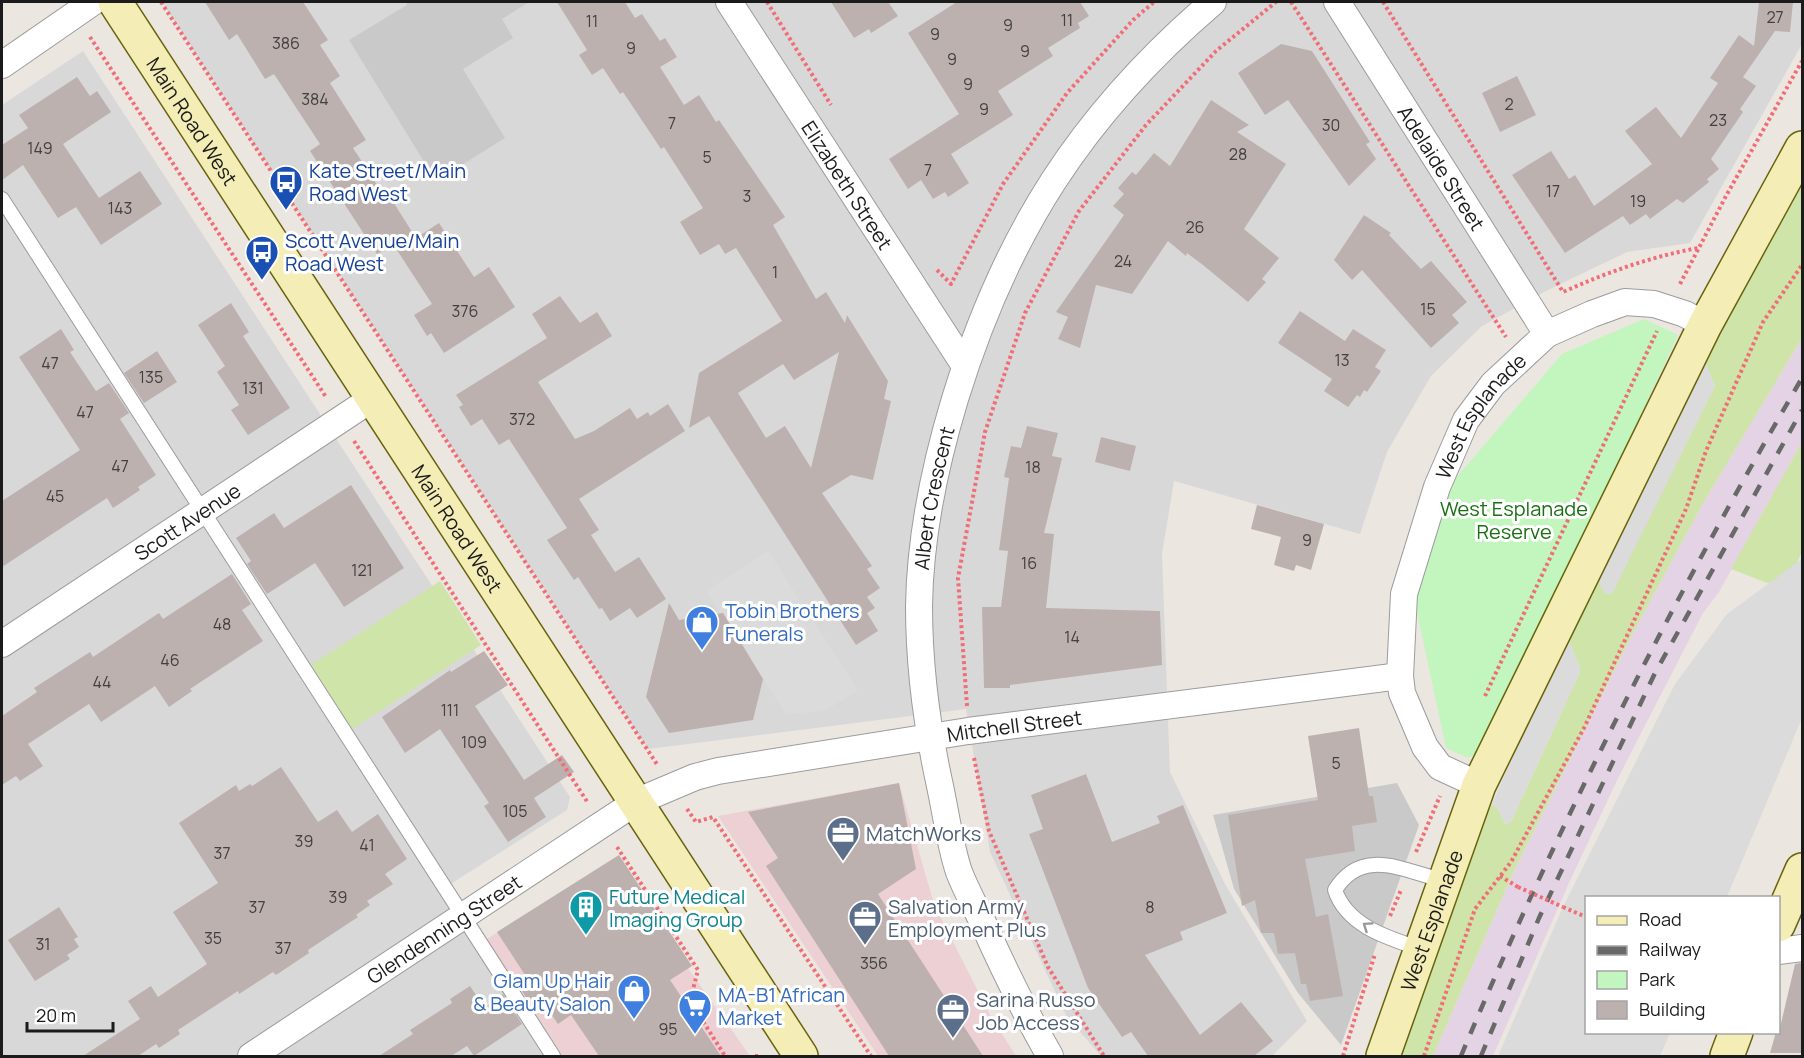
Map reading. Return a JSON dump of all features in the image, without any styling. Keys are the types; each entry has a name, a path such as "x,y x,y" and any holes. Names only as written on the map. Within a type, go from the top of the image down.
{"main road":[{"name":"Main Road West","path":"115,2 801,1056"},
{"name":"West Esplanade","path":"1383,1056 1479,784 1705,325 1803,148"},
{"path":"1780,924 1803,870"},
{"path":"1727,1056 1736,1034"}],"street":[{"name":"Elizabeth Street","path":"729,2 965,366"},
{"name":"Albert Crescent","path":"1050,1056 1006,974 959,871 929,738 919,605 922,564 942,443 983,313 1009,256 1064,164 1113,99 1142,67 1213,2"},
{"name":"Adelaide Street","path":"1337,2 1548,334"},
{"path":"2,65 84,8"},
{"name":"West Esplanade","path":"1479,784 1440,767 1425,747 1402,693 1400,676 1404,594 1437,487 1466,420 1493,384 1548,334 1625,302 1654,304 1685,314 1705,325"},
{"name":"Scott Avenue","path":"2,644 372,398"},
{"name":"Mitchell Street","path":"636,802 672,786 718,771 968,731 1400,676"},
{"name":"Glendenning Street","path":"251,1056 636,802"},
{"path":"1780,951 1803,948"}],"lane":[{"path":"2,199 553,1056"},
{"path":"1420,949 1365,926 1348,911 1335,890 1349,872 1366,864 1445,881"}],"path":[{"path":"161,2 696,822 713,817 871,1056"},
{"path":"767,2 836,112"},
{"path":"930,263 951,284 1003,184 1067,93 1133,20 1154,2"},
{"path":"1104,1056 1048,967 989,831 968,731 958,578 986,432 1025,313 1078,212 1146,125 1216,51 1276,2"},
{"path":"1291,2 1520,358"},
{"path":"1383,2 1563,292 1612,270 1654,256 1698,248"},
{"path":"84,8 340,420 698,970 690,1001 725,1056"},
{"path":"1424,1056 1475,909 1500,876 1537,818 1646,597 1763,322 1803,265"},
{"path":"1500,876 1518,887 1585,916"}],"shaded area":[{"path":"162,2 1802,2 1802,44 1690,243 1627,252 1548,290 1482,326 1431,376 1387,452 1360,534 1174,481 1162,554 1170,772 1225,884 1307,1021 1272,1056 1101,1056 1067,1017 990,852 966,709 648,749"},
{"path":"406,2 529,2 502,19 513,38 463,69 505,138 436,181 349,40 407,5"},
{"path":"83,51 570,797 567,810 441,890 546,1056 2,1056 2,105"},
{"path":"1802,338 1802,442 1719,592 1703,613 1619,776 1493,1056 1433,1056 1514,871 1633,633 1705,500"},
{"path":"1701,352 1715,386 1612,594 1604,593 1595,572"},
{"path":"768,551 858,690 825,711 786,714 706,591"},
{"path":"1802,559 1802,718 1727,896 1585,896 1585,1034 1670,1034 1660,1056 1498,1056 1563,907 1675,684 1727,614"},
{"path":"1566,634 1580,672 1511,822 1505,824 1497,807 1492,804"},
{"path":"899,783 934,904 990,1015 1016,1056 878,1056 718,816"},
{"path":"1397,783 1419,825 1341,1045 1298,993 1234,889 1213,815"},
{"path":"615,858 673,947 750,1056 546,1056 476,946"}],"green space":[{"path":"1802,158 1802,338 1705,500 1633,633 1514,871 1433,1056 1392,1056 1466,857 1492,804 1497,807 1505,824 1511,822 1580,672 1566,634 1595,572 1663,489 1715,386 1701,352"},
{"name":"West Esplanade Reserve","path":"1644,319 1678,335 1484,750 1468,758 1446,748 1415,603 1450,485 1562,354"},
{"path":"1802,442 1802,551 1797,563 1775,586 1731,569"},
{"path":"440,581 481,645 352,729 311,665"}],"building":[{"path":"205,2 303,2 328,40 320,45 340,76 330,83 366,140 353,148 381,191 385,189 416,238 439,223 474,277 489,267 515,307 444,353 431,333 427,336 414,315 432,304 393,244 377,254 310,151 320,144 274,74 265,79 237,34 229,40"},
{"path":"557,2 625,2 635,18 642,14 660,41 665,38 677,57 660,67 684,105 699,95 716,122 719,120 785,217 773,225 816,299 826,292 845,323 847,315 888,381 884,399 891,401 873,480 851,475 822,493 872,566 867,569 880,588 867,597 875,608 867,613 878,631 856,645 709,416 689,428 699,373 782,321 736,248 725,254 719,244 700,255 680,222 703,208 664,147 661,149 623,92 620,94 603,68 592,75 579,55 587,50","holes":["839,352 811,468 785,426 766,438 738,393 783,364 794,380"]},
{"path":"831,2 888,2 898,16 871,33 869,29 854,38"},
{"path":"957,2 1080,2 1089,16 1078,23 1080,28 1048,48 1053,56 998,91 1013,115 951,154 969,183 948,197 945,192 933,199 921,180 908,189 889,159 959,114 908,33"},
{"path":"1759,2 1793,2 1790,32 1775,31 1743,77 1756,86 1740,109 1743,112 1711,159 1719,169 1707,179 1709,182 1683,203 1677,199 1650,219 1646,214 1630,225 1623,216 1565,253 1512,175 1551,151 1569,179 1575,175 1594,206 1652,164 1625,131 1656,107 1681,138 1718,83 1710,78 1739,35 1754,46"},
{"path":"1281,44 1312,51 1370,142 1366,144 1376,159 1349,186 1288,100 1265,115 1238,73"},
{"path":"1517,76 1536,115 1500,132 1482,93"},
{"path":"77,77 90,96 97,91 111,112 63,144 99,198 140,171 162,204 101,245 76,207 58,218 23,165 2,180 2,145 28,128 19,115"},
{"path":"1211,100 1249,125 1237,132 1286,164 1244,229 1279,258 1262,279 1266,282 1248,302 1203,265 1187,253 1186,256 1168,241 1132,294 1096,285 1080,348 1058,339 1068,317 1056,312 1124,215 1113,206 1124,194 1118,188 1132,172 1136,175 1154,153 1170,166"},
{"path":"1364,215 1391,233 1389,235 1421,269 1431,261 1467,302 1452,315 1459,323 1431,348 1362,270 1352,280 1334,260"},
{"path":"560,296 580,323 597,312 612,336 538,382 575,439 594,431 630,408 637,419 648,412 650,416 668,404 685,431 579,499 599,530 591,535 615,572 639,557 666,599 637,618 630,608 610,621 602,608 599,609 578,577 574,580 547,540 567,528 509,439 499,445 482,419 471,426 459,407 463,405 456,395 547,338 532,314"},
{"path":"231,303 249,332 243,336 290,408 248,435 231,410 239,405 217,372 225,366 198,325"},
{"path":"1300,311 1345,341 1353,329 1386,350 1375,367 1381,371 1367,392 1364,390 1360,397 1357,395 1348,407 1324,391 1332,379 1278,343"},
{"path":"61,329 74,350 70,352 96,391 109,383 129,413 120,419 156,475 138,487 140,490 113,508 107,498 2,567 2,501 80,450 19,357"},
{"path":"157,351 177,382 144,403 124,373"},
{"path":"1027,426 1058,433 1052,456 1062,458 1044,533 1054,534 1046,608 1160,611 1162,665 1010,685 1010,688 984,688 982,607 1001,607 1008,551 999,550 1009,478 1004,477 1011,446 1021,448"},
{"path":"1101,437 1136,446 1130,471 1095,462"},
{"path":"351,485 404,568 344,607 315,563 267,594 247,564 251,561 236,538 274,513 284,528"},
{"path":"1257,505 1324,524 1311,570 1296,565 1294,571 1274,565 1281,537 1251,529"},
{"path":"232,574 251,604 242,610 263,641 190,689 192,691 169,707 155,686 101,722 89,704 28,744 43,766 20,781 16,776 2,785 2,716 37,692 34,688 90,652 93,657 159,613 163,619"},
{"name":"Tobin Brothers Funerals","path":"669,603 679,620 723,613 763,679 753,720 669,733 646,697"},
{"path":"484,651 508,685 475,706 524,780 562,755 574,772 534,798 546,817 508,842 484,806 489,803 440,729 405,753 382,717 450,670 451,672"},
{"path":"1359,728 1369,796 1373,796 1377,822 1352,826 1355,851 1305,859 1316,917 1328,914 1343,996 1310,1001 1306,984 1301,984 1295,953 1278,954 1274,933 1261,933 1255,900 1242,906 1228,815 1318,800 1308,736"},
{"path":"281,767 318,822 337,810 352,832 378,814 407,859 385,874 393,884 367,901 370,905 356,915 358,917 308,950 309,953 276,975 273,972 239,994 238,991 178,1030 180,1034 159,1048 156,1044 138,1056 83,1056 140,1019 128,1001 151,986 158,997 207,964 173,912 218,883 179,823 236,785 239,791 250,784 252,786"},
{"path":"1086,774 1112,842 1160,823 1157,816 1183,805 1227,913 1180,932 1183,940 1145,955 1200,1035 1241,1002 1273,1041 1254,1056 1148,1056 1131,1032 1122,1037 1088,988 1029,834 1043,829 1031,795"},
{"path":"899,783 916,869 878,894 983,1056 889,1056 766,866 778,858 748,812"},
{"name":"Future Medical Imaging Group","path":"619,855 692,966 670,980 721,1056 599,1056 571,1015 558,1024 547,1008 537,1014 518,985 527,978 497,932"},
{"path":"59,907 78,937 74,939 79,947 67,955 70,959 35,981 8,940"},
{"path":"1795,964 1803,964 1803,1053 1770,1053 1775,1034 1780,1034"},
{"path":"470,986 484,1007 503,994 522,1024 474,1056 467,1046 451,1056 379,1056 413,1034 410,1030 452,1003 450,999"}],"railway":[{"path":"1461,1056 1538,882 1620,711 1708,543 1802,378"},
{"path":"1481,1056 1539,918 1655,673 1802,410"}],"place":[{"name":"Kate Street/Main Road West","path":"286,211"},
{"name":"Scott Avenue/Main Road West","path":"262,281"},
{"name":"Tobin Brothers Funerals","path":"702,651"},
{"name":"MatchWorks","path":"843,862"},
{"name":"Future Medical Imaging Group","path":"586,936"},
{"name":"Salvation Army Employment Plus","path":"865,946"},
{"name":"Glam Up Hair & Beauty Salon","path":"634,1020"},
{"name":"MA-B1 African Market","path":"695,1035"},
{"name":"Sarina Russo Job Access","path":"953,1039"}]}
